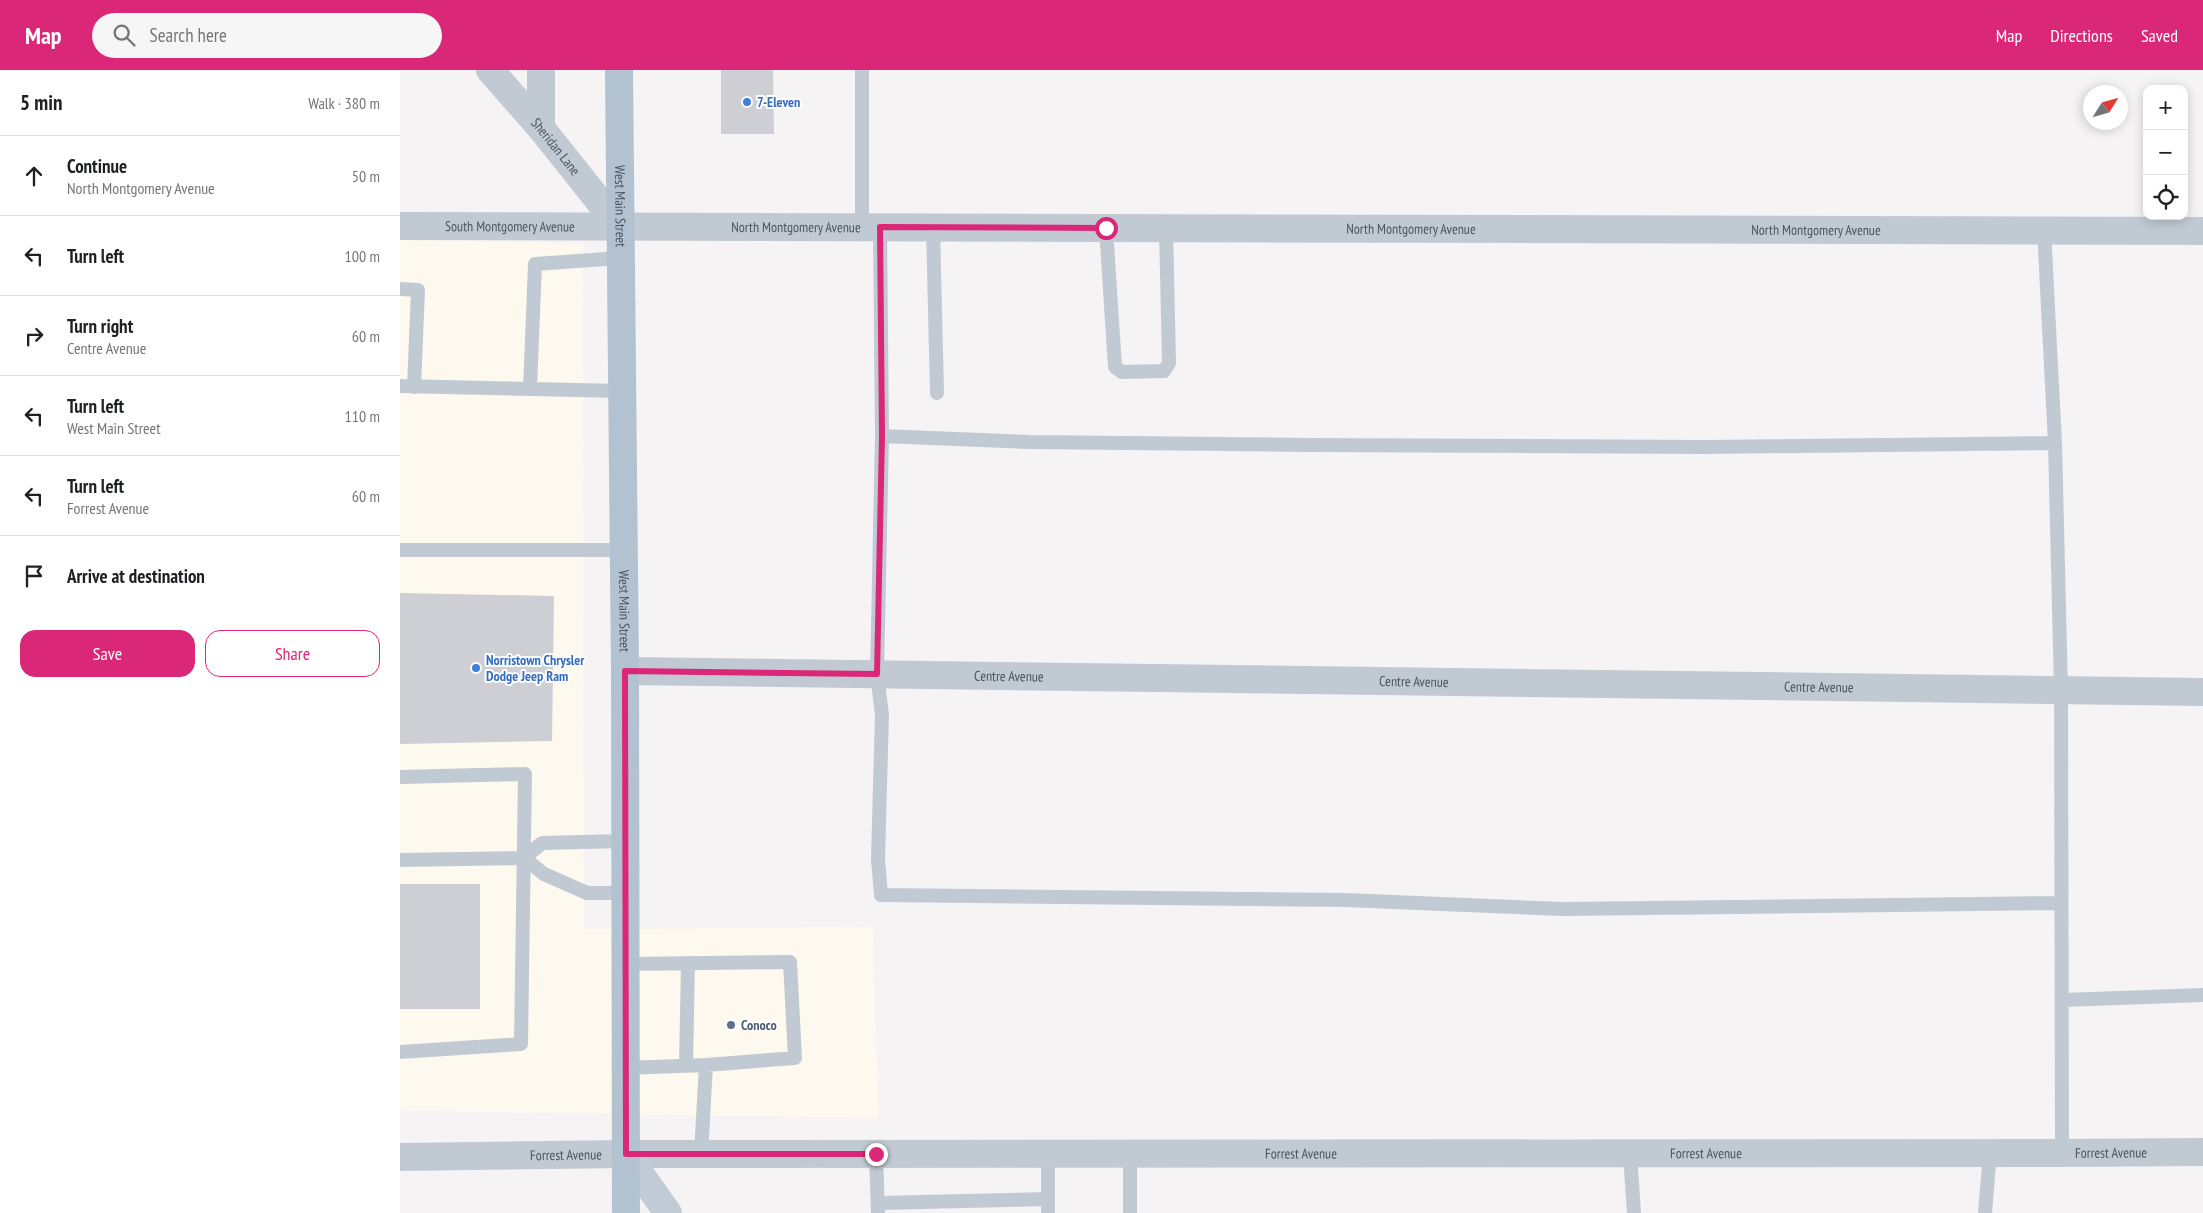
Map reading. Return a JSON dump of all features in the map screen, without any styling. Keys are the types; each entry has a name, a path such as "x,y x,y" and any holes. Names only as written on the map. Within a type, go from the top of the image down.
{"main road":[{"name":"West Main Street","path":"619,70 619,226 625,671 626,1213"},
{"path":"626,1154 668,1213"}],"street":[{"name":"Sheridan Lane","path":"490,70 541,128 619,226"},
{"path":"541,70 541,128"},
{"name":"South Montgomery Avenue","path":"400,226 619,226"},
{"name":"North Montgomery Avenue","path":"619,226 2203,231"},
{"name":"Centre Avenue","path":"625,671 2203,692"},
{"name":"Forrest Avenue","path":"400,1157 626,1154 2203,1152"}],"lane":[{"path":"862,70 882,436 877,674 882,715 878,859 881,895 1345,900 1563,909 2061,903"},
{"path":"933,227 936,393"},
{"path":"1106,228 1115,367 1122,372 1164,371 1169,363 1166,228"},
{"path":"2044,230 2055,443 2061,690 2062,1153"},
{"path":"530,389 535,264 620,258"},
{"path":"400,289 418,290 407,386 622,391"},
{"path":"882,436 1029,442 1311,445 1703,447 2055,443"},
{"path":"400,550 624,550"},
{"path":"400,777 525,774 521,1044 400,1052"},
{"path":"400,860 524,858 542,843 624,841"},
{"path":"524,858 544,874 587,893 625,892"},
{"path":"626,964 790,962 795,1058 706,1065 626,1068"},
{"path":"686,1066 688,963"},
{"path":"2063,1000 2203,995"},
{"path":"701,1154 706,1065"},
{"path":"1986,1213 1990,1153"},
{"path":"876,1154 878,1208 1048,1206 1048,1154"},
{"path":"1130,1154 1130,1213"},
{"path":"1630,1154 1634,1213"}],"shaded area":[{"path":"400,240 583,243 584,929 873,927 878,1118 400,1111"}],"building":[{"name":"7-Eleven","path":"721,70 773,70 774,134 721,134"},
{"name":"Norristown Chrysler Dodge Jeep Ram","path":"400,593 554,596 552,741 400,744"},
{"path":"400,884 480,884 480,1009 400,1009"}],"place":[{"name":"7-Eleven","path":"747,102"},
{"name":"Norristown Chrysler Dodge Jeep Ram","path":"476,668"},
{"name":"Conoco","path":"731,1025"}],"route":[{"path":"876,1154 626,1154 625,671 877,674 882,436 880,227 1106,228"}]}
